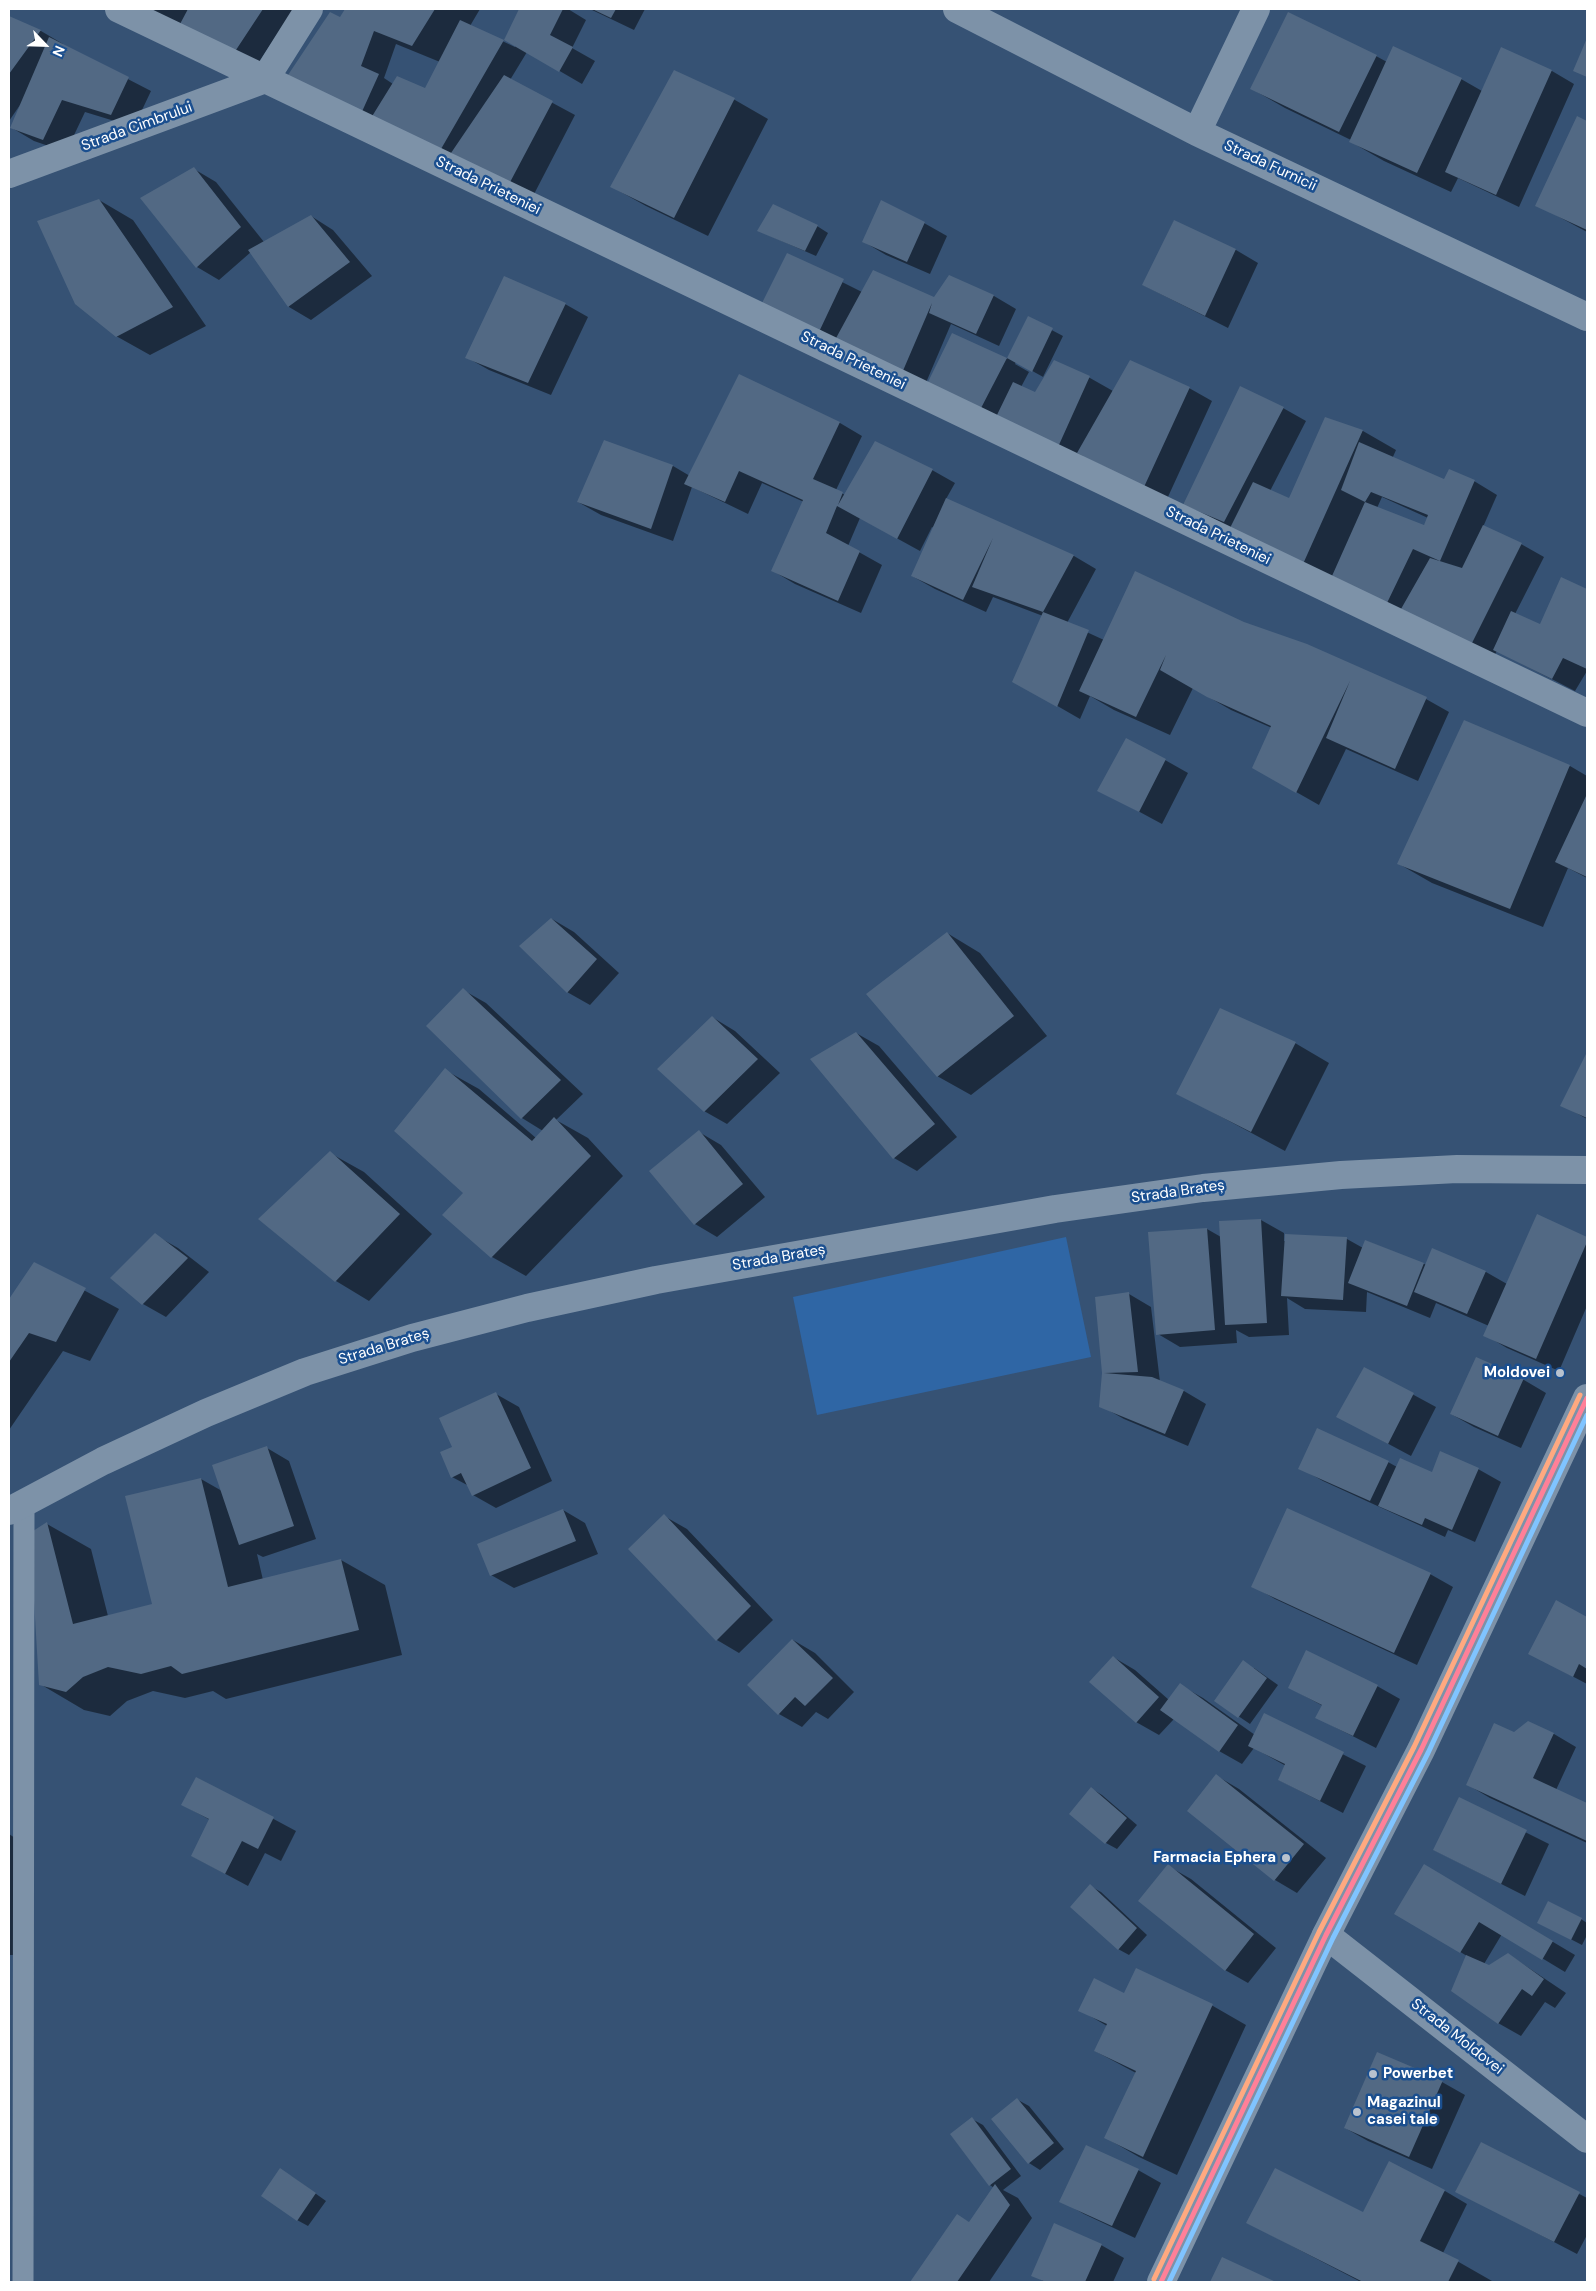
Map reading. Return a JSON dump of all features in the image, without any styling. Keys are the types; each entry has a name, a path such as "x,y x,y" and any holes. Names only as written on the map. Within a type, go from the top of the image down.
{"street":[{"name":"Strada Prieteniei","path":"119,9 1587,713"},
{"path":"265,79 309,9"},
{"name":"Strada Furnicii","path":"957,9 1197,132 1587,317"},
{"path":"1197,132 1256,9"},
{"name":"Strada Cimbrului","path":"9,174 265,79"},
{"name":"Strada Brateș","path":"16,1507 103,1461 206,1412 305,1372 412,1338 564,1300 656,1280 1035,1213 1203,1188 1360,1174 1457,1169 1587,1170"},
{"path":"1161,2282 1326,1936 1421,1750 1587,1398"},
{"name":"Strada Moldovei","path":"1326,1936 1587,2139"}],"lane":[{"path":"16,1507 23,2282"}],"shaded area":[{"path":"1066,1237 1091,1357 817,1415 793,1297"}],"building":[{"path":"188,9 263,9 234,53 180,24"},
{"path":"345,9 435,9 412,46 374,31 361,66 379,74 360,116 286,78 330,12 340,17"},
{"path":"519,9 563,9 550,35 573,47 559,72 504,40"},
{"path":"592,9 616,9 611,18"},
{"path":"1288,12 1377,55 1339,132 1250,89"},
{"path":"9,16 41,30 9,74"},
{"path":"460,20 504,40 441,149 371,118 397,76 425,88"},
{"path":"49,37 129,77 111,115 62,100 43,140 10,128"},
{"path":"1587,38 1587,77 1573,71"},
{"path":"1393,46 1462,78 1417,173 1349,142"},
{"path":"1501,47 1552,70 1496,195 1445,172"},
{"path":"674,70 735,98 674,218 610,187"},
{"path":"504,75 553,101 508,186 451,153"},
{"path":"1577,116 1587,121 1587,230 1535,206"},
{"path":"194,167 241,227 196,268 140,198"},
{"path":"99,199 173,307 116,337 75,304 37,221"},
{"path":"881,200 925,222 907,262 862,242"},
{"path":"773,204 818,225 805,251 757,231"},
{"path":"311,215 350,262 288,307 248,250"},
{"path":"1174,220 1236,249 1205,316 1142,285"},
{"path":"787,253 844,279 818,334 760,307"},
{"path":"873,270 934,297 949,275 994,295 976,334 929,313 932,303 902,373 835,340"},
{"path":"504,276 566,303 528,383 465,358"},
{"path":"1028,316 1053,328 1032,372 1007,358"},
{"path":"952,333 1007,358 980,410 927,384"},
{"path":"1054,360 1090,376 1058,447 996,417 1013,382 1035,392"},
{"path":"1130,360 1190,387 1144,487 1077,453"},
{"path":"739,374 840,422 813,479 843,492 838,505 875,441 933,469 897,539 837,506 826,533 860,551 838,601 771,571 803,500 739,471 725,502 684,484"},
{"path":"1240,386 1284,407 1224,522 1183,505"},
{"path":"1325,417 1363,430 1303,564 1230,528 1253,482 1289,498"},
{"path":"604,440 673,465 651,529 577,502"},
{"path":"1359,442 1444,479 1449,469 1475,480 1440,561 1413,549 1387,603 1332,576 1365,502 1341,490","holes":["1371,492 1428,515 1424,525 1365,502"]},
{"path":"946,498 1074,555 1043,612 972,587 993,538 963,600 911,576"},
{"path":"1483,525 1522,543 1471,645 1401,609 1430,558 1462,568"},
{"path":"1135,571 1244,622 1307,644 1427,697 1395,769 1326,738 1350,681 1296,793 1252,768 1271,726 1207,697 1160,670 1166,655 1136,717 1079,691"},
{"path":"1561,577 1587,589 1587,669 1563,658 1552,679 1493,650 1511,611 1540,624"},
{"path":"1043,612 1089,630 1057,707 1012,682"},
{"path":"1464,720 1570,765 1510,909 1397,864"},
{"path":"1126,738 1166,759 1139,812 1097,791"},
{"path":"1587,794 1587,877 1555,862"},
{"path":"551,918 597,959 567,993 519,946"},
{"path":"947,932 1014,1016 937,1077 866,994"},
{"path":"463,988 561,1080 521,1119 426,1026"},
{"path":"1220,1008 1296,1042 1251,1132 1176,1094"},
{"path":"712,1016 758,1059 704,1112 657,1069"},
{"path":"856,1032 935,1124 893,1159 810,1059"},
{"path":"1587,1052 1587,1118 1560,1106"},
{"path":"445,1068 532,1141 554,1117 591,1156 491,1258 442,1215 463,1193 394,1131"},
{"path":"699,1130 743,1184 694,1225 649,1171"},
{"path":"330,1151 400,1214 335,1282 258,1219"},
{"path":"1537,1214 1587,1237 1587,1242 1536,1359 1483,1336"},
{"path":"1261,1219 1267,1323 1225,1325 1219,1221"},
{"path":"1207,1228 1215,1330 1156,1335 1148,1232"},
{"path":"155,1233 188,1258 142,1305 110,1278"},
{"path":"1285,1234 1347,1237 1343,1300 1281,1296"},
{"path":"1365,1240 1424,1263 1407,1306 1348,1283"},
{"path":"1432,1248 1486,1271 1467,1314 1414,1292"},
{"path":"34,1262 86,1288 56,1342 29,1333 9,1362 9,1299"},
{"path":"1129,1292 1138,1372 1104,1373 1152,1377 1184,1390 1165,1434 1099,1407 1102,1373 1095,1297"},
{"path":"1476,1357 1524,1378 1498,1436 1450,1414"},
{"path":"1364,1367 1414,1393 1388,1444 1336,1417"},
{"path":"496,1392 531,1468 472,1496 461,1473 451,1478 440,1452 452,1447 439,1418"},
{"path":"1317,1428 1389,1461 1370,1501 1298,1469"},
{"path":"267,1446 294,1526 239,1545 212,1465"},
{"path":"1440,1451 1479,1468 1452,1530 1425,1518 1422,1525 1378,1506 1400,1458 1432,1472"},
{"path":"201,1478 228,1587 341,1559 359,1630 182,1674 171,1666 141,1674 108,1667 83,1677 66,1692 39,1685 30,1533 47,1522 73,1624 152,1604 125,1496"},
{"path":"1287,1508 1431,1573 1394,1653 1251,1587"},
{"path":"563,1509 576,1541 490,1576 477,1544"},
{"path":"664,1514 751,1606 716,1641 628,1549"},
{"path":"1556,1600 1587,1617 1587,1669 1579,1664 1573,1677 1528,1654"},
{"path":"792,1639 833,1678 805,1706 795,1697 778,1715 747,1685"},
{"path":"1306,1650 1378,1685 1353,1736 1315,1718 1322,1705 1288,1688"},
{"path":"1113,1656 1159,1697 1136,1723 1089,1682"},
{"path":"1243,1660 1267,1678 1238,1718 1214,1701"},
{"path":"1180,1683 1238,1725 1219,1752 1160,1710"},
{"path":"1264,1713 1344,1752 1320,1801 1278,1780 1285,1764 1248,1746"},
{"path":"1528,1721 1554,1733 1533,1778 1587,1803 1587,1841 1466,1785 1494,1723 1514,1732"},
{"path":"1216,1774 1304,1844 1274,1881 1187,1811"},
{"path":"196,1777 274,1817 258,1849 242,1841 225,1874 191,1856 209,1819 181,1805"},
{"path":"1091,1787 1127,1818 1105,1844 1069,1814"},
{"path":"1459,1797 1527,1830 1501,1884 1433,1850"},
{"path":"1168,1864 1254,1934 1225,1971 1138,1901"},
{"path":"1424,1864 1553,1941 1542,1960 1479,1922 1460,1953 1394,1914"},
{"path":"1090,1884 1137,1928 1118,1950 1070,1907"},
{"path":"1548,1901 1582,1918 1571,1940 1537,1923"},
{"path":"1508,1953 1544,1979 1532,1996 1522,1989 1498,2024 1451,1991 1466,1955 1489,1965"},
{"path":"1136,1968 1213,2004 1143,2157 1104,2138 1136,2071 1094,2051 1107,2024 1078,2011 1094,1978 1124,1993"},
{"path":"1377,2052 1443,2080 1409,2157 1344,2128"},
{"path":"1017,2098 1054,2143 1028,2164 991,2119"},
{"path":"972,2117 1011,2169 989,2186 950,2134"},
{"path":"1481,2142 1580,2192 1554,2242 1455,2192"},
{"path":"1086,2145 1139,2169 1112,2226 1059,2202"},
{"path":"1389,2161 1445,2190 1420,2241 1459,2260 1448,2282 1363,2282 1246,2223 1275,2168 1363,2212"},
{"path":"280,2168 316,2193 297,2221 261,2196"},
{"path":"995,2184 1010,2205 957,2282 910,2282 957,2214 969,2222"},
{"path":"1054,2223 1102,2244 1085,2282 1046,2282 1031,2276"},
{"path":"1222,2257 1276,2282 1210,2282"}],"transit line":[{"path":"1154,2279 1319,1932 1414,1747 1580,1395"},
{"path":"1161,2282 1326,1935 1421,1750 1587,1398"},
{"path":"1169,2282 1333,1938 1428,1753 1587,1415"}],"place":[{"name":"Moldovei","path":"1560,1373"},
{"name":"Farmacia Ephera","path":"1286,1858"},
{"name":"Powerbet","path":"1373,2074"},
{"name":"Magazinul casei tale","path":"1357,2112"}]}
